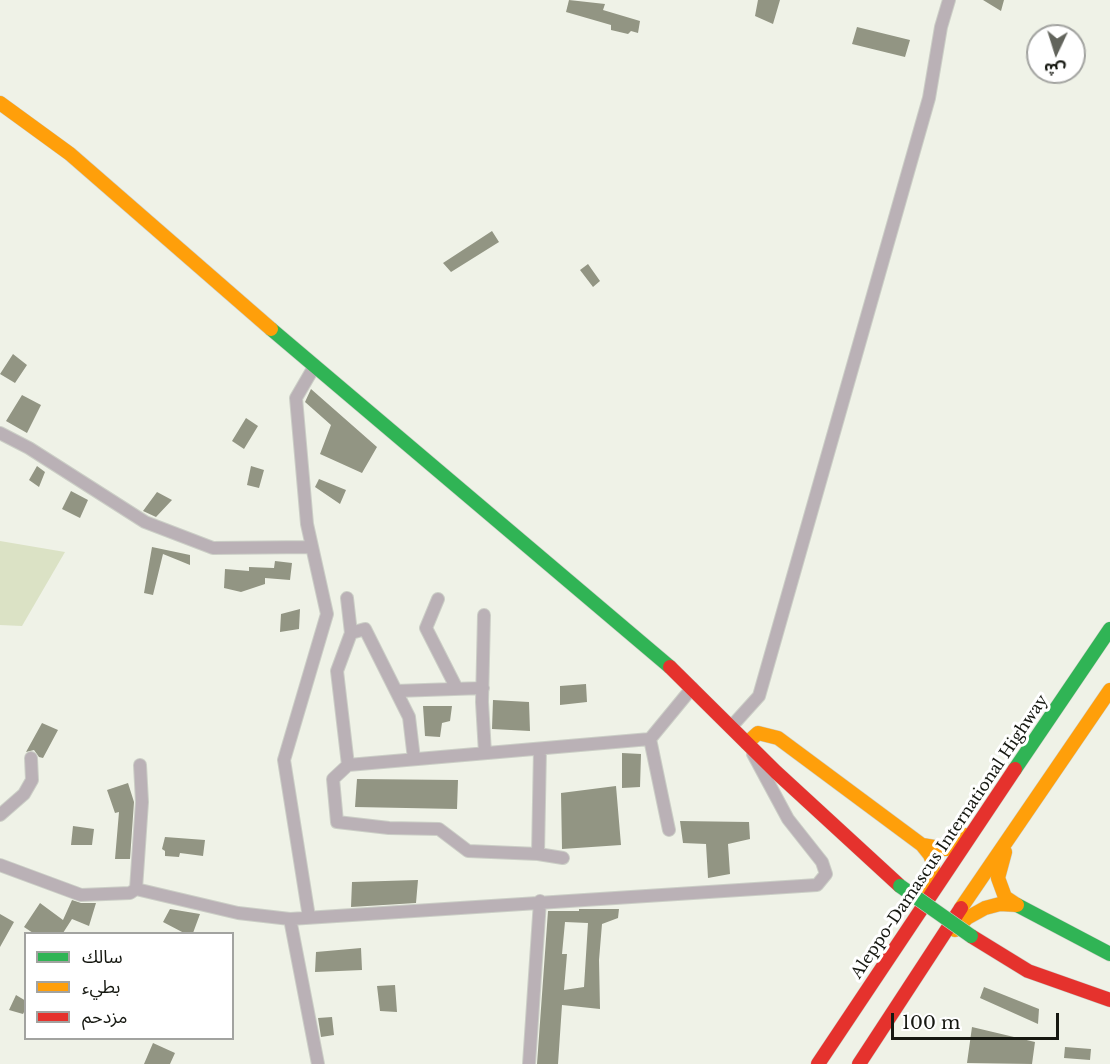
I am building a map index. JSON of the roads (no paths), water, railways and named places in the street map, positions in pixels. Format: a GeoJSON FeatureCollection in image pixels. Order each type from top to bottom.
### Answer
{"type":"FeatureCollection","features":[{"type":"Feature","properties":{"kind":"main road"},"geometry":{"type":"LineString","coordinates":[[0,103],[70,154],[314,367],[678,674],[747,743],[900,886],[971,936],[1028,971],[1110,1000]]}},
{"type":"Feature","properties":{"kind":"main road","name":"Aleppo-Damascus International Highway"},"geometry":{"type":"LineString","coordinates":[[818,1064],[914,917],[1110,629]]}},
{"type":"Feature","properties":{"kind":"main road"},"geometry":{"type":"LineString","coordinates":[[859,1064],[1110,690]]}},
{"type":"Feature","properties":{"kind":"main road"},"geometry":{"type":"LineString","coordinates":[[747,743],[758,733],[778,738],[922,845],[933,863],[932,877],[914,917]]}},
{"type":"Feature","properties":{"kind":"main road"},"geometry":{"type":"LineString","coordinates":[[922,845],[946,849],[959,842],[984,813]]}},
{"type":"Feature","properties":{"kind":"main road"},"geometry":{"type":"LineString","coordinates":[[1012,833],[998,878],[1005,897],[1110,954]]}},
{"type":"Feature","properties":{"kind":"main road"},"geometry":{"type":"LineString","coordinates":[[929,957],[967,918],[985,908],[1000,904],[1017,905]]}},
{"type":"Feature","properties":{"kind":"street"},"geometry":{"type":"LineString","coordinates":[[731,727],[759,696],[929,98],[941,27],[949,0]]}},
{"type":"Feature","properties":{"kind":"street"},"geometry":{"type":"LineString","coordinates":[[309,917],[284,760],[327,614],[311,547],[296,398],[314,367]]}},
{"type":"Feature","properties":{"kind":"street"},"geometry":{"type":"LineString","coordinates":[[0,433],[29,448],[146,522],[213,548],[311,547]]}},
{"type":"Feature","properties":{"kind":"street"},"geometry":{"type":"LineString","coordinates":[[347,598],[351,633],[337,671],[348,765]]}},
{"type":"Feature","properties":{"kind":"street"},"geometry":{"type":"LineString","coordinates":[[438,599],[426,628],[457,689]]}},
{"type":"Feature","properties":{"kind":"street"},"geometry":{"type":"LineString","coordinates":[[484,615],[485,753]]}},
{"type":"Feature","properties":{"kind":"street"},"geometry":{"type":"LineString","coordinates":[[351,633],[365,629],[410,717],[414,759]]}},
{"type":"Feature","properties":{"kind":"street"},"geometry":{"type":"LineString","coordinates":[[396,691],[483,688]]}},
{"type":"Feature","properties":{"kind":"street"},"geometry":{"type":"LineString","coordinates":[[563,858],[538,854],[468,851],[438,830],[389,828],[337,822],[333,779],[348,765],[650,740],[692,688]]}},
{"type":"Feature","properties":{"kind":"street"},"geometry":{"type":"LineString","coordinates":[[650,740],[669,830]]}},
{"type":"Feature","properties":{"kind":"street"},"geometry":{"type":"LineString","coordinates":[[0,865],[81,895],[130,893],[136,889],[238,913],[290,919],[817,885],[826,874],[822,862],[788,819],[747,743]]}},
{"type":"Feature","properties":{"kind":"street"},"geometry":{"type":"LineString","coordinates":[[538,854],[540,748]]}},
{"type":"Feature","properties":{"kind":"street"},"geometry":{"type":"LineString","coordinates":[[0,815],[24,794],[32,780],[31,758]]}},
{"type":"Feature","properties":{"kind":"street"},"geometry":{"type":"LineString","coordinates":[[136,889],[142,802],[140,765]]}},
{"type":"Feature","properties":{"kind":"street"},"geometry":{"type":"LineString","coordinates":[[529,1064],[540,902]]}},
{"type":"Feature","properties":{"kind":"street"},"geometry":{"type":"LineString","coordinates":[[290,919],[318,1064]]}}]}
